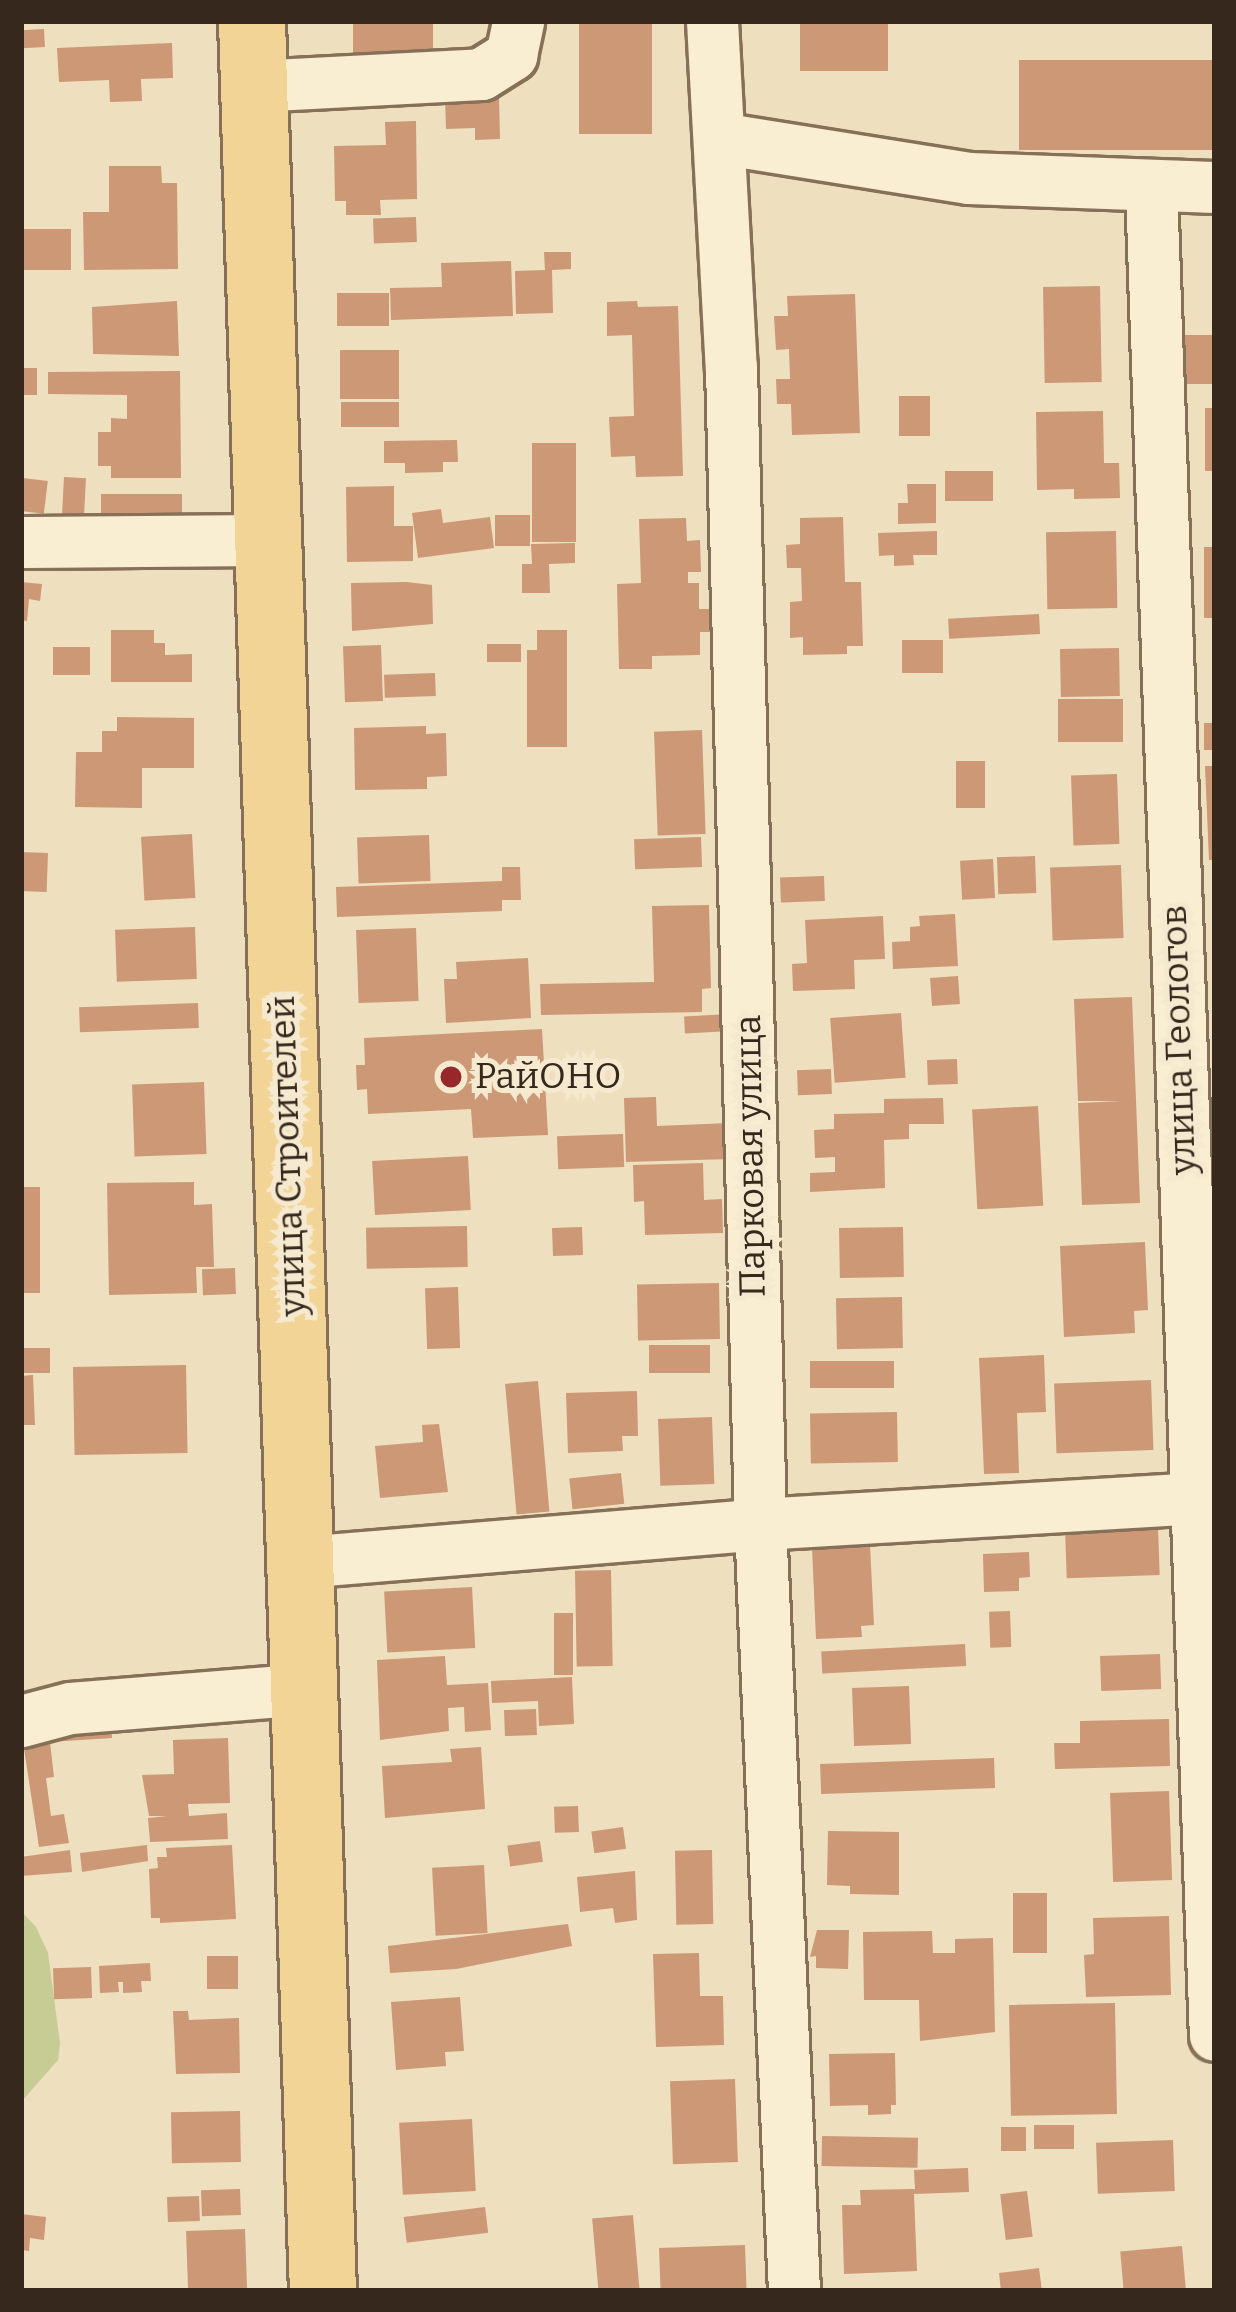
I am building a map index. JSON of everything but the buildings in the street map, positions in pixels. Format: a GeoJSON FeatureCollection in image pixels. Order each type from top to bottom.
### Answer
{"type":"FeatureCollection","features":[{"type":"Feature","properties":{"kind":"main road","name":"улица Строителей"},"geometry":{"type":"LineString","coordinates":[[252,21],[323,2291]]}},
{"type":"Feature","properties":{"kind":"street"},"geometry":{"type":"LineString","coordinates":[[254,86],[481,74],[511,55],[518,21]]}},
{"type":"Feature","properties":{"kind":"street","name":"Парковая улица"},"geometry":{"type":"LineString","coordinates":[[712,21],[731,367],[760,1524],[794,2291]]}},
{"type":"Feature","properties":{"kind":"street"},"geometry":{"type":"LineString","coordinates":[[718,138],[969,178],[1215,188]]}},
{"type":"Feature","properties":{"kind":"street","name":"улица Геологов"},"geometry":{"type":"LineString","coordinates":[[1151,188],[1204,1497],[1215,2035]]}},
{"type":"Feature","properties":{"kind":"street"},"geometry":{"type":"LineString","coordinates":[[21,542],[267,540]]}},
{"type":"Feature","properties":{"kind":"street"},"geometry":{"type":"LineString","coordinates":[[301,1562],[760,1524],[1204,1497]]}},
{"type":"Feature","properties":{"kind":"street"},"geometry":{"type":"LineString","coordinates":[[21,1721],[70,1708],[304,1690]]}},
{"type":"Feature","properties":{"kind":"green space"},"geometry":{"type":"Polygon","coordinates":[[[21,1911],[36,1927],[48,1953],[60,2043],[58,2060],[21,2102],[21,1911]]]}},
{"type":"Feature","properties":{"kind":"place","name":"РайОНО"},"geometry":{"type":"Point","coordinates":[451,1077]}}]}
